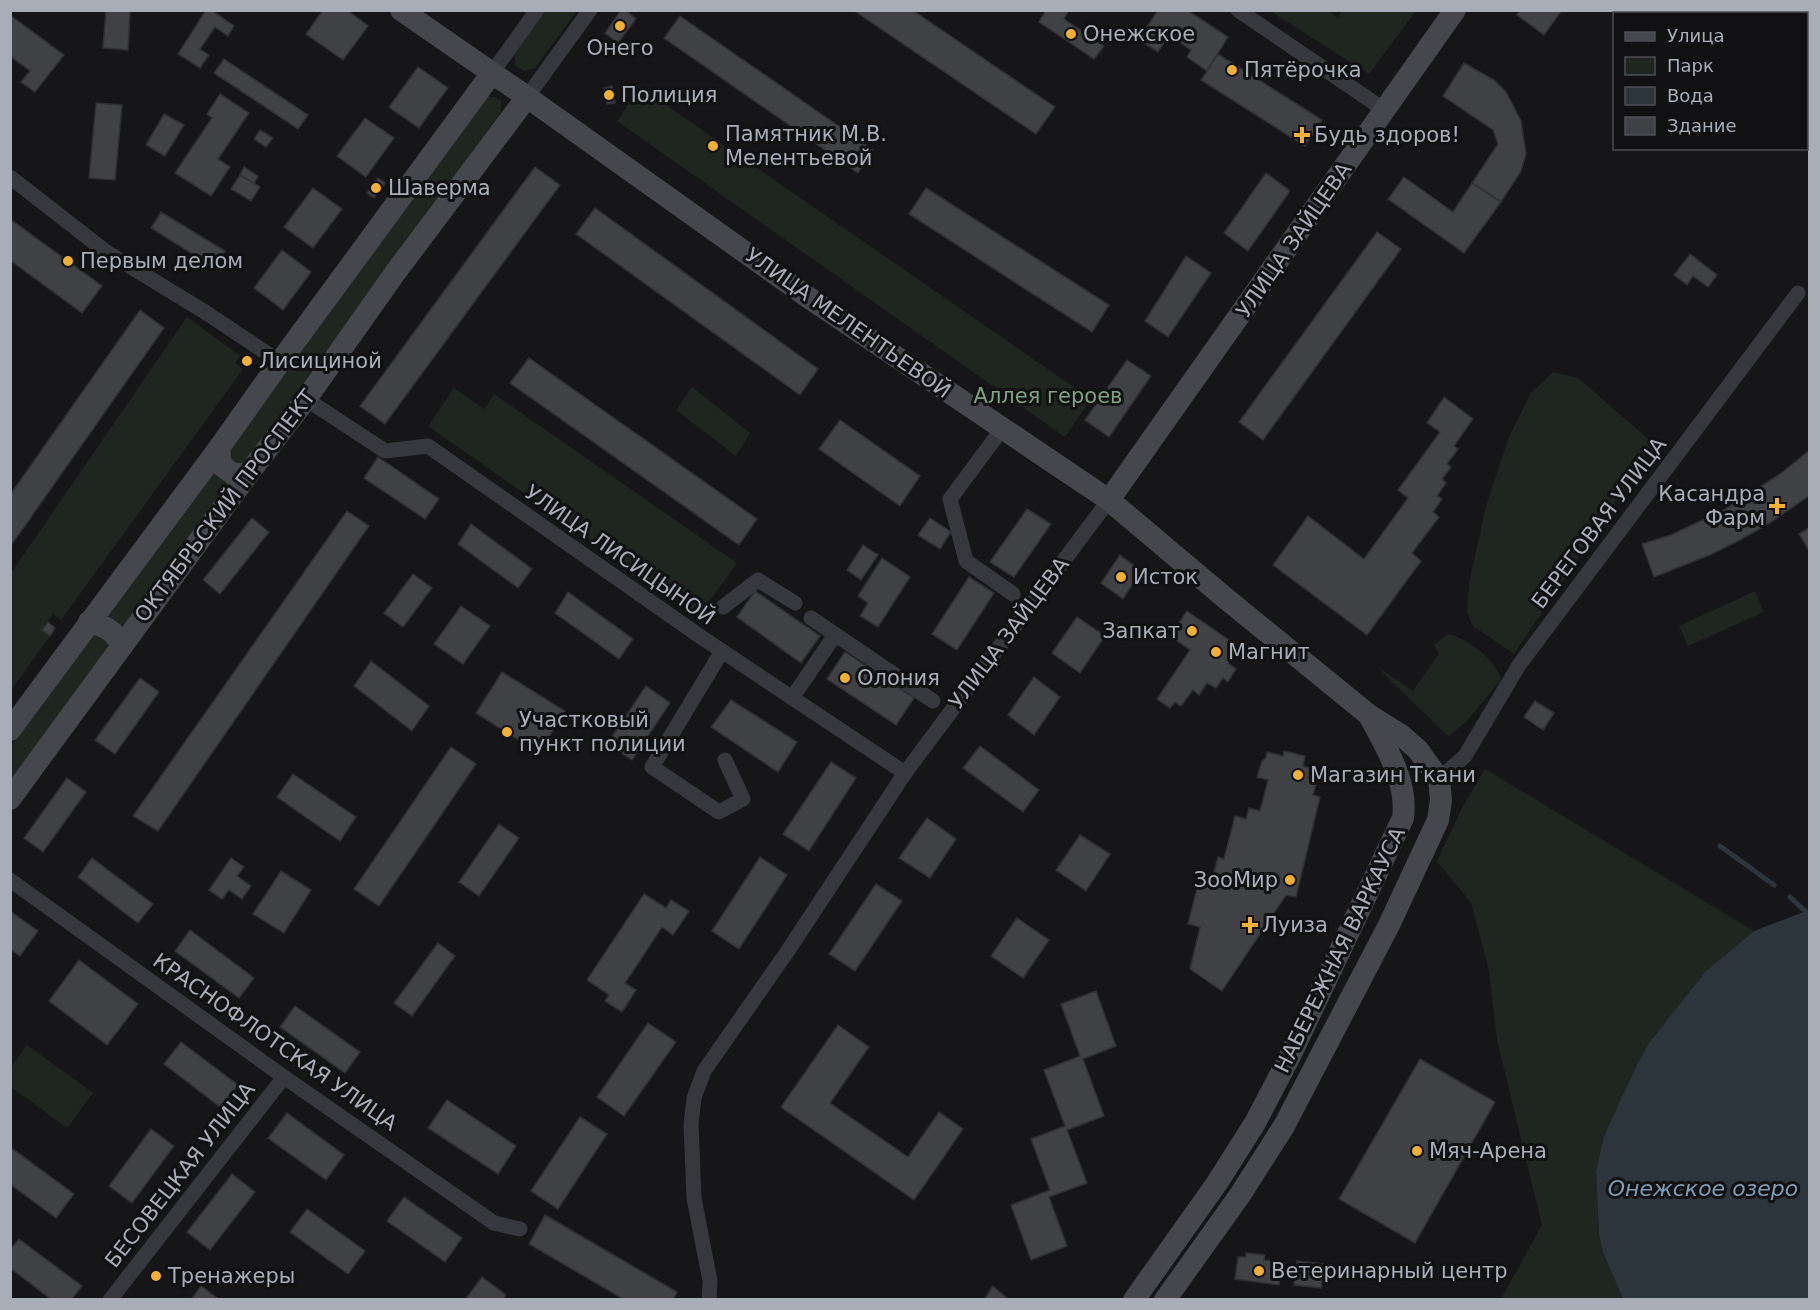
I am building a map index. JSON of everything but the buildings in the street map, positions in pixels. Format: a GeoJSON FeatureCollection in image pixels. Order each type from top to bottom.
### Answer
{"type":"FeatureCollection","features":[{"type":"Feature","properties":{"kind":"main road","name":"УЛИЦА МЕЛЕНТЬЕВОЙ"},"geometry":{"type":"LineString","coordinates":[[401,10],[803,294],[1109,500],[1369,715]]}},
{"type":"Feature","properties":{"kind":"main road","name":"УЛИЦА ЗАЙЦЕВА"},"geometry":{"type":"LineString","coordinates":[[1109,500],[1386,111],[1455,10]]}},
{"type":"Feature","properties":{"kind":"main road","name":"ОКТЯБРЬСКИЙ ПРОСПЕКТ"},"geometry":{"type":"LineString","coordinates":[[10,730],[492,73]]}},
{"type":"Feature","properties":{"kind":"main road","name":"ОКТЯБРЬСКИЙ ПРОСПЕКТ"},"geometry":{"type":"LineString","coordinates":[[10,799],[248,474],[306,399],[395,273],[527,97]]}},
{"type":"Feature","properties":{"kind":"main road"},"geometry":{"type":"LineString","coordinates":[[362,251],[380,251],[390,259],[395,273]]}},
{"type":"Feature","properties":{"kind":"main road"},"geometry":{"type":"LineString","coordinates":[[219,448],[222,465],[233,474],[248,474]]}},
{"type":"Feature","properties":{"kind":"main road"},"geometry":{"type":"LineString","coordinates":[[89,622],[105,626],[116,635],[122,646]]}},
{"type":"Feature","properties":{"kind":"main road"},"geometry":{"type":"LineString","coordinates":[[1369,715],[1401,735],[1418,750],[1440,790]]}},
{"type":"Feature","properties":{"kind":"main road","name":"НАБЕРЕЖНАЯ ВАРКАУСА"},"geometry":{"type":"LineString","coordinates":[[1134,1299],[1217,1183],[1255,1123],[1288,1060],[1403,818],[1405,805],[1396,768],[1369,715]]}},
{"type":"Feature","properties":{"kind":"main road"},"geometry":{"type":"LineString","coordinates":[[1403,794],[1410,781],[1417,777],[1425,778],[1440,790]]}},
{"type":"Feature","properties":{"kind":"main road","name":"НАБЕРЕЖНАЯ ВАРКАУСА"},"geometry":{"type":"LineString","coordinates":[[1165,1299],[1240,1195],[1284,1126],[1389,925],[1438,820],[1440,790]]}},
{"type":"Feature","properties":{"kind":"street","name":"ОКТЯБРЬСКИЙ ПРОСПЕКТ"},"geometry":{"type":"LineString","coordinates":[[492,73],[537,10]]}},
{"type":"Feature","properties":{"kind":"street","name":"ОКТЯБРЬСКИЙ ПРОСПЕКТ"},"geometry":{"type":"LineString","coordinates":[[527,97],[590,10]]}},
{"type":"Feature","properties":{"kind":"street"},"geometry":{"type":"LineString","coordinates":[[1238,10],[1386,111]]}},
{"type":"Feature","properties":{"kind":"street"},"geometry":{"type":"LineString","coordinates":[[10,177],[105,250],[280,362]]}},
{"type":"Feature","properties":{"kind":"street","name":"БЕРЕГОВАЯ УЛИЦА"},"geometry":{"type":"LineString","coordinates":[[1440,790],[1465,756],[1518,665],[1798,293]]}},
{"type":"Feature","properties":{"kind":"street","name":"УЛИЦА ЛИСИЦЫНОЙ"},"geometry":{"type":"LineString","coordinates":[[306,399],[385,451],[428,446],[722,651],[905,773]]}},
{"type":"Feature","properties":{"kind":"street"},"geometry":{"type":"LineString","coordinates":[[1002,429],[950,499],[966,561],[1013,594]]}},
{"type":"Feature","properties":{"kind":"street","name":"УЛИЦА ЗАЙЦЕВА"},"geometry":{"type":"LineString","coordinates":[[710,1299],[710,1281],[694,1198],[691,1124],[694,1098],[704,1071],[787,952],[905,773],[1109,500]]}},
{"type":"Feature","properties":{"kind":"street"},"geometry":{"type":"LineString","coordinates":[[723,607],[758,580],[795,603]]}},
{"type":"Feature","properties":{"kind":"street"},"geometry":{"type":"LineString","coordinates":[[811,618],[933,702]]}},
{"type":"Feature","properties":{"kind":"street"},"geometry":{"type":"LineString","coordinates":[[792,698],[835,635]]}},
{"type":"Feature","properties":{"kind":"street"},"geometry":{"type":"LineString","coordinates":[[722,651],[652,767],[719,812],[743,799],[725,760]]}},
{"type":"Feature","properties":{"kind":"street","name":"КРАСНОФЛОТСКАЯ УЛИЦА"},"geometry":{"type":"LineString","coordinates":[[10,880],[284,1077],[494,1223],[520,1229]]}},
{"type":"Feature","properties":{"kind":"street","name":"БЕСОВЕЦКАЯ УЛИЦА"},"geometry":{"type":"LineString","coordinates":[[110,1299],[284,1077]]}},
{"type":"Feature","properties":{"kind":"green space"},"geometry":{"type":"Polygon","coordinates":[[[1414,10],[1415,12],[1369,74],[1270,11],[1328,11],[1338,17],[1342,11],[1414,10]]]}},
{"type":"Feature","properties":{"kind":"green space"},"geometry":{"type":"Polygon","coordinates":[[[545,11],[577,11],[535,68],[524,71],[516,66],[514,53],[545,11]]]}},
{"type":"Feature","properties":{"kind":"green space","name":"Аллея героев"},"geometry":{"type":"Polygon","coordinates":[[[640,87],[1091,399],[1065,437],[617,121],[640,87]]]}},
{"type":"Feature","properties":{"kind":"green space"},"geometry":{"type":"Polygon","coordinates":[[[485,97],[495,97],[501,101],[501,112],[11,783],[11,746],[485,97]]]}},
{"type":"Feature","properties":{"kind":"green space"},"geometry":{"type":"Polygon","coordinates":[[[187,317],[240,356],[235,363],[243,369],[61,620],[53,614],[42,629],[50,636],[11,690],[11,573],[187,317]]]}},
{"type":"Feature","properties":{"kind":"green space"},"geometry":{"type":"Polygon","coordinates":[[[1553,372],[1578,378],[1654,444],[1514,654],[1473,626],[1467,613],[1469,583],[1486,506],[1509,437],[1531,393],[1553,372]]]}},
{"type":"Feature","properties":{"kind":"green space"},"geometry":{"type":"Polygon","coordinates":[[[692,387],[750,433],[736,456],[676,410],[692,387]]]}},
{"type":"Feature","properties":{"kind":"green space"},"geometry":{"type":"Polygon","coordinates":[[[454,388],[484,409],[494,394],[737,563],[699,616],[428,426],[454,388]]]}},
{"type":"Feature","properties":{"kind":"green space"},"geometry":{"type":"Polygon","coordinates":[[[1755,591],[1764,612],[1688,646],[1679,626],[1755,591]]]}},
{"type":"Feature","properties":{"kind":"green space"},"geometry":{"type":"Polygon","coordinates":[[[1448,634],[1464,640],[1480,651],[1494,665],[1501,680],[1467,721],[1448,736],[1376,666],[1413,691],[1439,654],[1434,645],[1448,634]]]}},
{"type":"Feature","properties":{"kind":"green space"},"geometry":{"type":"Polygon","coordinates":[[[1485,769],[1754,931],[1705,972],[1649,1043],[1604,1136],[1596,1171],[1599,1234],[1603,1252],[1623,1299],[1501,1299],[1542,1225],[1497,1040],[1489,970],[1471,903],[1437,861],[1463,806],[1485,769]]]}},
{"type":"Feature","properties":{"kind":"green space"},"geometry":{"type":"Polygon","coordinates":[[[27,1045],[93,1093],[67,1128],[11,1087],[11,1067],[27,1045]]]}},
{"type":"Feature","properties":{"kind":"water","name":"Онежское озеро"},"geometry":{"type":"Polygon","coordinates":[[[1809,910],[1809,1299],[1623,1299],[1603,1252],[1599,1234],[1596,1171],[1604,1136],[1636,1067],[1649,1043],[1705,972],[1754,931],[1809,910]]]}},
{"type":"Feature","properties":{"kind":"waterway"},"geometry":{"type":"LineString","coordinates":[[1720,846],[1774,885]]}},
{"type":"Feature","properties":{"kind":"waterway"},"geometry":{"type":"LineString","coordinates":[[1790,897],[1806,912]]}},
{"type":"Feature","properties":{"kind":"place","name":"Онего"},"geometry":{"type":"Point","coordinates":[620,26]}},
{"type":"Feature","properties":{"kind":"place","name":"Онежское"},"geometry":{"type":"Point","coordinates":[1071,34]}},
{"type":"Feature","properties":{"kind":"place","name":"Пятёрочка"},"geometry":{"type":"Point","coordinates":[1232,70]}},
{"type":"Feature","properties":{"kind":"place","name":"Полиция"},"geometry":{"type":"Point","coordinates":[609,95]}},
{"type":"Feature","properties":{"kind":"place","name":"Будь здоров!"},"geometry":{"type":"Point","coordinates":[1302,135]}},
{"type":"Feature","properties":{"kind":"place","name":"Памятник М.В. Мелентьевой"},"geometry":{"type":"Point","coordinates":[713,146]}},
{"type":"Feature","properties":{"kind":"place","name":"Шаверма"},"geometry":{"type":"Point","coordinates":[376,188]}},
{"type":"Feature","properties":{"kind":"place","name":"Первым делом"},"geometry":{"type":"Point","coordinates":[68,261]}},
{"type":"Feature","properties":{"kind":"place","name":"Лисициной"},"geometry":{"type":"Point","coordinates":[247,361]}},
{"type":"Feature","properties":{"kind":"place","name":"Касандра Фарм"},"geometry":{"type":"Point","coordinates":[1777,506]}},
{"type":"Feature","properties":{"kind":"place","name":"Исток"},"geometry":{"type":"Point","coordinates":[1121,577]}},
{"type":"Feature","properties":{"kind":"place","name":"Запкат"},"geometry":{"type":"Point","coordinates":[1192,631]}},
{"type":"Feature","properties":{"kind":"place","name":"Магнит"},"geometry":{"type":"Point","coordinates":[1216,652]}},
{"type":"Feature","properties":{"kind":"place","name":"Олония"},"geometry":{"type":"Point","coordinates":[845,678]}},
{"type":"Feature","properties":{"kind":"place","name":"Участковый пункт полиции"},"geometry":{"type":"Point","coordinates":[507,732]}},
{"type":"Feature","properties":{"kind":"place","name":"Магазин Ткани"},"geometry":{"type":"Point","coordinates":[1298,775]}},
{"type":"Feature","properties":{"kind":"place","name":"ЗооМир"},"geometry":{"type":"Point","coordinates":[1290,880]}},
{"type":"Feature","properties":{"kind":"place","name":"Луиза"},"geometry":{"type":"Point","coordinates":[1250,925]}},
{"type":"Feature","properties":{"kind":"place","name":"Мяч-Арена"},"geometry":{"type":"Point","coordinates":[1417,1151]}},
{"type":"Feature","properties":{"kind":"place","name":"Ветеринарный центр"},"geometry":{"type":"Point","coordinates":[1259,1271]}},
{"type":"Feature","properties":{"kind":"place","name":"Тренажеры"},"geometry":{"type":"Point","coordinates":[156,1276]}}]}
